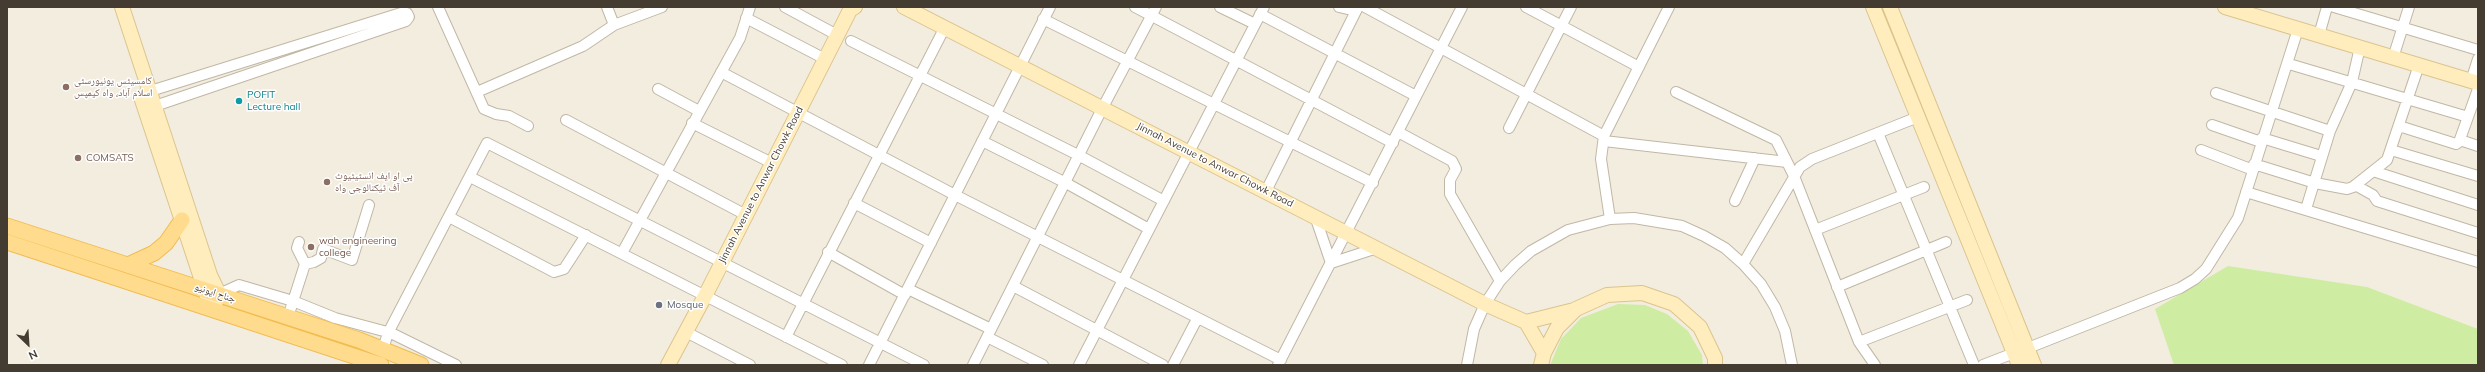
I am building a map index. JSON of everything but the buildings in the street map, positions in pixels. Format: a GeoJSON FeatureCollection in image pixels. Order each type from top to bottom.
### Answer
{"type":"FeatureCollection","features":[{"type":"Feature","properties":{"kind":"main road"},"geometry":{"type":"LineString","coordinates":[[128,265],[154,253],[166,243],[186,219]]}},
{"type":"Feature","properties":{"kind":"main road","name":"جناح ایونیو"},"geometry":{"type":"LineString","coordinates":[[7,226],[383,348],[421,365]]}},
{"type":"Feature","properties":{"kind":"main road","name":"جناح ایونیو"},"geometry":{"type":"LineString","coordinates":[[7,242],[381,365]]}},
{"type":"Feature","properties":{"kind":"street"},"geometry":{"type":"LineString","coordinates":[[112,7],[145,92]]}},
{"type":"Feature","properties":{"kind":"street"},"geometry":{"type":"LineString","coordinates":[[122,7],[145,92],[186,219],[204,289],[213,309]]}},
{"type":"Feature","properties":{"kind":"street"},"geometry":{"type":"LineString","coordinates":[[438,7],[484,109],[496,114],[510,116],[528,126]]}},
{"type":"Feature","properties":{"kind":"street"},"geometry":{"type":"LineString","coordinates":[[608,7],[614,25]]}},
{"type":"Feature","properties":{"kind":"street"},"geometry":{"type":"LineString","coordinates":[[476,92],[583,46],[614,25],[662,7]]}},
{"type":"Feature","properties":{"kind":"street"},"geometry":{"type":"LineString","coordinates":[[622,253],[740,38],[750,7]]}},
{"type":"Feature","properties":{"kind":"street"},"geometry":{"type":"LineString","coordinates":[[785,7],[837,35]]}},
{"type":"Feature","properties":{"kind":"street","name":"Jinnah Avenue to Anwar Chowk Road"},"geometry":{"type":"LineString","coordinates":[[668,365],[705,296],[850,10],[855,7]]}},
{"type":"Feature","properties":{"kind":"street","name":"Jinnah Avenue to Anwar Chowk Road"},"geometry":{"type":"LineString","coordinates":[[904,7],[1266,190],[1485,304],[1526,322]]}},
{"type":"Feature","properties":{"kind":"street"},"geometry":{"type":"LineString","coordinates":[[869,365],[907,292],[1019,65],[1050,7]]}},
{"type":"Feature","properties":{"kind":"street"},"geometry":{"type":"LineString","coordinates":[[1135,7],[1154,11],[1236,60],[1393,142]]}},
{"type":"Feature","properties":{"kind":"street"},"geometry":{"type":"LineString","coordinates":[[1220,7],[1255,24]]}},
{"type":"Feature","properties":{"kind":"street"},"geometry":{"type":"LineString","coordinates":[[1339,7],[1359,8],[1527,93],[1604,138],[1787,162]]}},
{"type":"Feature","properties":{"kind":"street"},"geometry":{"type":"LineString","coordinates":[[721,72],[880,154],[955,195],[1280,362],[1462,7]]}},
{"type":"Feature","properties":{"kind":"street"},"geometry":{"type":"LineString","coordinates":[[1526,7],[1639,67]]}},
{"type":"Feature","properties":{"kind":"street"},"geometry":{"type":"LineString","coordinates":[[1509,128],[1571,7]]}},
{"type":"Feature","properties":{"kind":"street"},"geometry":{"type":"LineString","coordinates":[[1610,219],[1601,159],[1604,138],[1669,7]]}},
{"type":"Feature","properties":{"kind":"street"},"geometry":{"type":"LineString","coordinates":[[1873,7],[2016,359],[1983,365]]}},
{"type":"Feature","properties":{"kind":"street"},"geometry":{"type":"LineString","coordinates":[[1890,7],[2034,365]]}},
{"type":"Feature","properties":{"kind":"street"},"geometry":{"type":"LineString","coordinates":[[2319,35],[2327,7]]}},
{"type":"Feature","properties":{"kind":"street"},"geometry":{"type":"LineString","coordinates":[[2334,7],[2478,50]]}},
{"type":"Feature","properties":{"kind":"street"},"geometry":{"type":"LineString","coordinates":[[2394,58],[2409,7]]}},
{"type":"Feature","properties":{"kind":"street"},"geometry":{"type":"LineString","coordinates":[[1266,190],[1334,54],[1359,8]]}},
{"type":"Feature","properties":{"kind":"street"},"geometry":{"type":"LineString","coordinates":[[2232,8],[2476,84]]}},
{"type":"Feature","properties":{"kind":"street"},"geometry":{"type":"LineString","coordinates":[[1079,365],[1262,10],[1334,54],[1416,96]]}},
{"type":"Feature","properties":{"kind":"street"},"geometry":{"type":"LineString","coordinates":[[973,365],[1066,183],[1078,155],[1154,11]]}},
{"type":"Feature","properties":{"kind":"street"},"geometry":{"type":"LineString","coordinates":[[145,92],[401,13],[407,13],[409,17],[406,21],[150,108]]}},
{"type":"Feature","properties":{"kind":"street"},"geometry":{"type":"LineString","coordinates":[[746,18],[825,59]]}},
{"type":"Feature","properties":{"kind":"street"},"geometry":{"type":"LineString","coordinates":[[1043,19],[1372,182]]}},
{"type":"Feature","properties":{"kind":"street"},"geometry":{"type":"LineString","coordinates":[[786,337],[828,252],[945,27]]}},
{"type":"Feature","properties":{"kind":"street"},"geometry":{"type":"LineString","coordinates":[[2028,348],[2180,288],[2195,279],[2206,269],[2238,218],[2298,29]]}},
{"type":"Feature","properties":{"kind":"street"},"geometry":{"type":"LineString","coordinates":[[851,41],[1078,155],[1164,201]]}},
{"type":"Feature","properties":{"kind":"street"},"geometry":{"type":"LineString","coordinates":[[2306,209],[2315,183],[2321,156],[2330,131],[2352,82],[2360,48]]}},
{"type":"Feature","properties":{"kind":"street"},"geometry":{"type":"LineString","coordinates":[[2399,126],[2456,144],[2460,140],[2468,117],[2476,84],[2478,59]]}},
{"type":"Feature","properties":{"kind":"street"},"geometry":{"type":"LineString","coordinates":[[2288,64],[2468,117]]}},
{"type":"Feature","properties":{"kind":"street"},"geometry":{"type":"LineString","coordinates":[[2201,150],[2253,167],[2315,183],[2347,189],[2355,185],[2387,160],[2409,99],[2419,65]]}},
{"type":"Feature","properties":{"kind":"street"},"geometry":{"type":"LineString","coordinates":[[658,89],[699,111]]}},
{"type":"Feature","properties":{"kind":"street"},"geometry":{"type":"LineString","coordinates":[[1676,92],[1776,140],[1794,176],[1859,342],[1875,365]]}},
{"type":"Feature","properties":{"kind":"street"},"geometry":{"type":"LineString","coordinates":[[2216,93],[2330,131]]}},
{"type":"Feature","properties":{"kind":"street"},"geometry":{"type":"LineString","coordinates":[[1743,264],[1800,167],[1812,159],[1918,117]]}},
{"type":"Feature","properties":{"kind":"street"},"geometry":{"type":"LineString","coordinates":[[566,120],[746,215]]}},
{"type":"Feature","properties":{"kind":"street"},"geometry":{"type":"LineString","coordinates":[[692,123],[772,163]]}},
{"type":"Feature","properties":{"kind":"street"},"geometry":{"type":"LineString","coordinates":[[2212,125],[2321,156]]}},
{"type":"Feature","properties":{"kind":"street"},"geometry":{"type":"LineString","coordinates":[[1398,132],[1452,161],[1456,169],[1450,180],[1450,194],[1500,281]]}},
{"type":"Feature","properties":{"kind":"street"},"geometry":{"type":"LineString","coordinates":[[1878,133],[1974,365]]}},
{"type":"Feature","properties":{"kind":"street"},"geometry":{"type":"LineString","coordinates":[[2460,140],[2478,146]]}},
{"type":"Feature","properties":{"kind":"street"},"geometry":{"type":"LineString","coordinates":[[982,141],[1066,183],[1149,230]]}},
{"type":"Feature","properties":{"kind":"street"},"geometry":{"type":"LineString","coordinates":[[383,348],[388,333],[487,143],[639,222],[882,342],[924,365]]}},
{"type":"Feature","properties":{"kind":"street"},"geometry":{"type":"LineString","coordinates":[[2390,150],[2478,176]]}},
{"type":"Feature","properties":{"kind":"street"},"geometry":{"type":"LineString","coordinates":[[1735,201],[1755,158]]}},
{"type":"Feature","properties":{"kind":"street"},"geometry":{"type":"LineString","coordinates":[[2373,171],[2478,205]]}},
{"type":"Feature","properties":{"kind":"street"},"geometry":{"type":"LineString","coordinates":[[470,177],[842,365]]}},
{"type":"Feature","properties":{"kind":"street"},"geometry":{"type":"LineString","coordinates":[[2355,185],[2373,195],[2377,201],[2478,233]]}},
{"type":"Feature","properties":{"kind":"street"},"geometry":{"type":"LineString","coordinates":[[1815,230],[1924,187]]}},
{"type":"Feature","properties":{"kind":"street"},"geometry":{"type":"LineString","coordinates":[[2246,192],[2478,262]]}},
{"type":"Feature","properties":{"kind":"street"},"geometry":{"type":"LineString","coordinates":[[854,203],[931,243]]}},
{"type":"Feature","properties":{"kind":"street"},"geometry":{"type":"LineString","coordinates":[[305,264],[321,258],[323,249],[352,260],[370,205]]}},
{"type":"Feature","properties":{"kind":"street"},"geometry":{"type":"LineString","coordinates":[[449,216],[554,272],[564,269],[586,235]]}},
{"type":"Feature","properties":{"kind":"street"},"geometry":{"type":"LineString","coordinates":[[1315,216],[1331,263]]}},
{"type":"Feature","properties":{"kind":"street"},"geometry":{"type":"LineString","coordinates":[[186,219],[210,275],[220,294]]}},
{"type":"Feature","properties":{"kind":"street"},"geometry":{"type":"LineString","coordinates":[[1466,365],[1474,329],[1485,304],[1500,281],[1525,255],[1549,239],[1568,230],[1610,219],[1646,219],[1682,226],[1714,242],[1743,264],[1761,284],[1775,307],[1785,331],[1792,365]]}},
{"type":"Feature","properties":{"kind":"street"},"geometry":{"type":"LineString","coordinates":[[288,317],[305,264],[297,248],[299,242]]}},
{"type":"Feature","properties":{"kind":"street"},"geometry":{"type":"LineString","coordinates":[[1837,287],[1946,242]]}},
{"type":"Feature","properties":{"kind":"street"},"geometry":{"type":"LineString","coordinates":[[1331,263],[1377,248]]}},
{"type":"Feature","properties":{"kind":"street"},"geometry":{"type":"LineString","coordinates":[[828,252],[989,333],[1043,365]]}},
{"type":"Feature","properties":{"kind":"street"},"geometry":{"type":"LineString","coordinates":[[1979,269],[1992,263]]}},
{"type":"Feature","properties":{"kind":"street"},"geometry":{"type":"LineString","coordinates":[[213,309],[220,294],[239,284],[293,301],[335,318],[388,333],[456,365]]}},
{"type":"Feature","properties":{"kind":"street"},"geometry":{"type":"LineString","coordinates":[[1013,286],[1163,365]]}},
{"type":"Feature","properties":{"kind":"street"},"geometry":{"type":"LineString","coordinates":[[1543,359],[1526,322],[1576,309],[1608,294],[1642,293],[1674,304],[1700,327],[1715,358],[1715,365]]}},
{"type":"Feature","properties":{"kind":"street"},"geometry":{"type":"LineString","coordinates":[[1859,342],[1967,300]]}},
{"type":"Feature","properties":{"kind":"street"},"geometry":{"type":"LineString","coordinates":[[1543,359],[1556,328],[1576,309]]}},
{"type":"Feature","properties":{"kind":"street"},"geometry":{"type":"LineString","coordinates":[[1173,365],[1198,319]]}},
{"type":"Feature","properties":{"kind":"street"},"geometry":{"type":"LineString","coordinates":[[686,332],[750,365]]}},
{"type":"Feature","properties":{"kind":"green space"},"geometry":{"type":"Polygon","coordinates":[[[2228,266],[2367,287],[2478,329],[2478,365],[2174,365],[2155,309],[2228,266]]]}},
{"type":"Feature","properties":{"kind":"green space"},"geometry":{"type":"Polygon","coordinates":[[[1618,304],[1645,305],[1667,314],[1688,331],[1702,355],[1703,365],[1550,365],[1561,339],[1581,318],[1618,304]]]}},
{"type":"Feature","properties":{"kind":"place","name":"کامسیٹس یونیورسٹی اسلام آباد، واہ کیمپس"},"geometry":{"type":"Point","coordinates":[66,87]}},
{"type":"Feature","properties":{"kind":"place","name":"POFIT Lecture hall"},"geometry":{"type":"Point","coordinates":[239,101]}},
{"type":"Feature","properties":{"kind":"place","name":"COMSATS"},"geometry":{"type":"Point","coordinates":[78,158]}},
{"type":"Feature","properties":{"kind":"place","name":"پی او ایف انسٹیٹیوٹ آف ٹیکنالوجی واہ"},"geometry":{"type":"Point","coordinates":[327,182]}},
{"type":"Feature","properties":{"kind":"place","name":"wah engineering college"},"geometry":{"type":"Point","coordinates":[311,247]}},
{"type":"Feature","properties":{"kind":"place","name":"Mosque"},"geometry":{"type":"Point","coordinates":[659,305]}}]}
